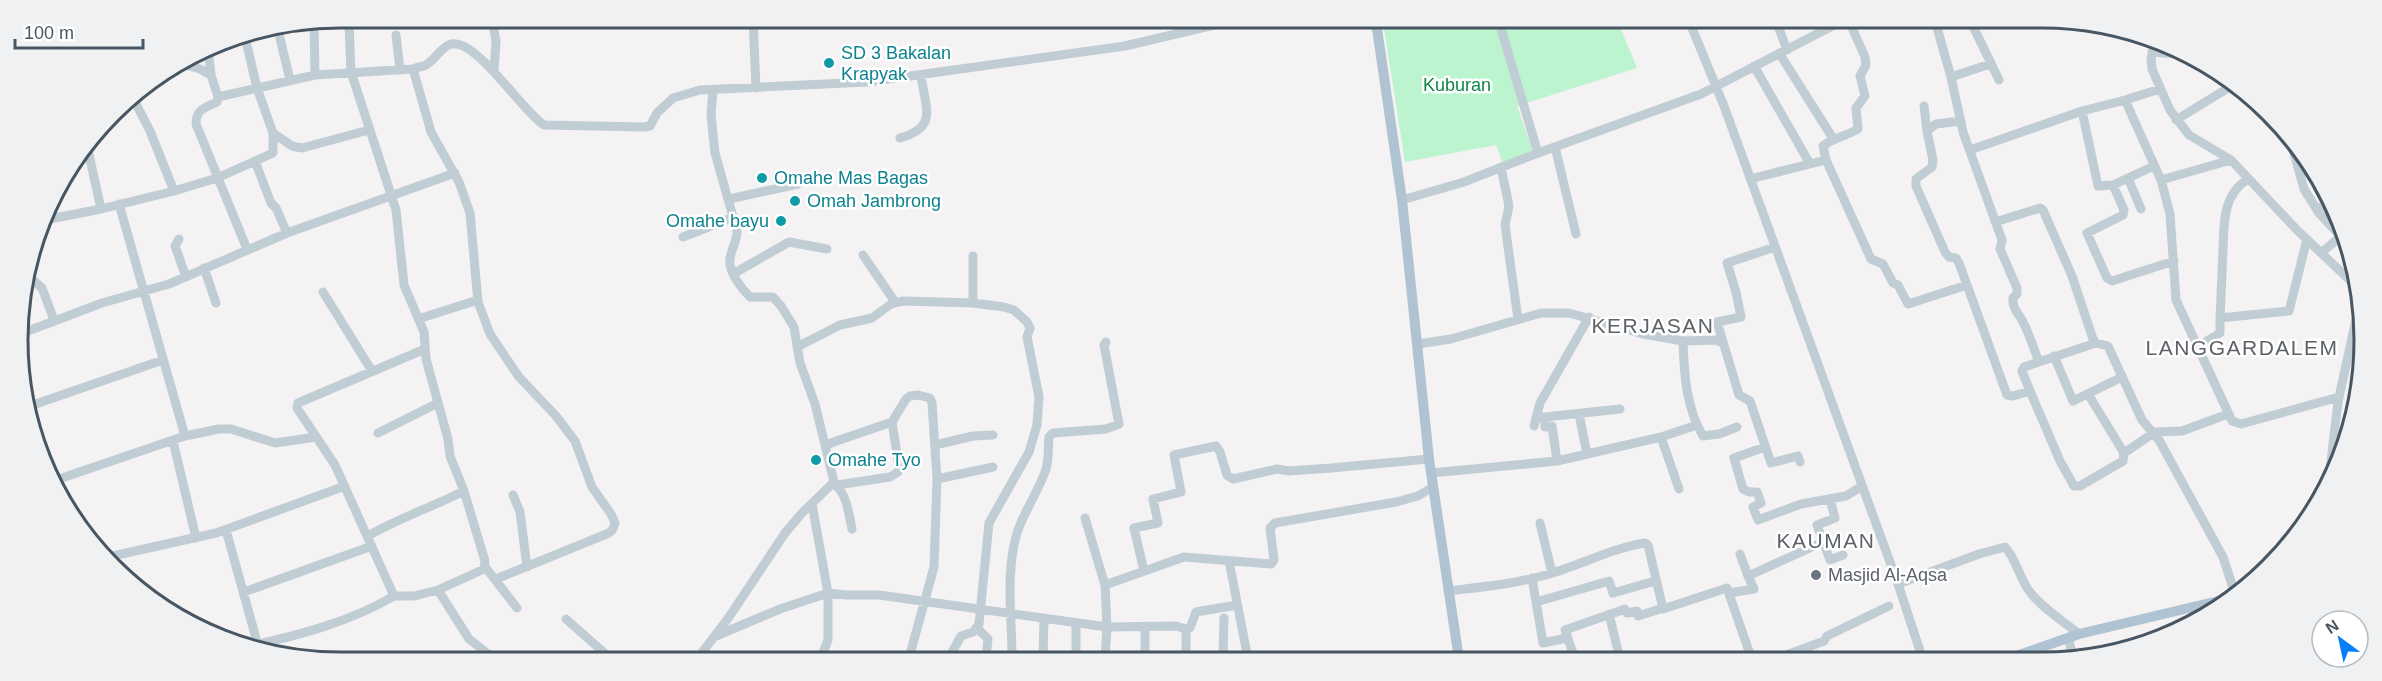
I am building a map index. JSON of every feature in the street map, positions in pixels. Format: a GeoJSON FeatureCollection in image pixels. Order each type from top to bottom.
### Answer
{"type":"FeatureCollection","features":[{"type":"Feature","properties":{"kind":"main road"},"geometry":{"type":"LineString","coordinates":[[1377,28],[1402,200],[1429,459],[1458,652]]}},
{"type":"Feature","properties":{"kind":"main road"},"geometry":{"type":"LineString","coordinates":[[2028,652],[2079,634],[2198,611]]}},
{"type":"Feature","properties":{"kind":"street"},"geometry":{"type":"LineString","coordinates":[[349,28],[351,72],[392,194],[396,210],[404,285],[424,332],[425,349],[450,456],[464,491],[486,568],[517,608]]}},
{"type":"Feature","properties":{"kind":"street"},"geometry":{"type":"LineString","coordinates":[[494,28],[496,40],[494,70]]}},
{"type":"Feature","properties":{"kind":"street"},"geometry":{"type":"LineString","coordinates":[[753,28],[756,88]]}},
{"type":"Feature","properties":{"kind":"street"},"geometry":{"type":"LineString","coordinates":[[218,97],[315,75],[413,69],[427,64],[446,47],[453,44],[462,45],[494,70],[521,103],[544,125],[644,127],[650,126],[663,106],[673,98],[700,90],[828,85],[921,75],[1125,46],[1201,28]]}},
{"type":"Feature","properties":{"kind":"street"},"geometry":{"type":"LineString","coordinates":[[1501,28],[1538,153]]}},
{"type":"Feature","properties":{"kind":"street"},"geometry":{"type":"LineString","coordinates":[[1692,28],[1750,178],[1898,584],[1920,652]]}},
{"type":"Feature","properties":{"kind":"street"},"geometry":{"type":"LineString","coordinates":[[1778,28],[1783,51],[1834,140]]}},
{"type":"Feature","properties":{"kind":"street"},"geometry":{"type":"LineString","coordinates":[[1402,200],[1464,182],[1660,110],[1715,87],[1828,28]]}},
{"type":"Feature","properties":{"kind":"street"},"geometry":{"type":"LineString","coordinates":[[1852,28],[1865,57],[1866,65],[1860,76],[1865,96],[1856,108],[1858,129],[1823,146],[1826,160],[1871,259],[1883,264],[1908,304],[1967,285]]}},
{"type":"Feature","properties":{"kind":"street"},"geometry":{"type":"LineString","coordinates":[[1937,28],[1961,121],[2002,240],[2000,249],[2017,288],[2017,294],[2013,298],[2015,312],[2024,322],[2039,362]]}},
{"type":"Feature","properties":{"kind":"street"},"geometry":{"type":"LineString","coordinates":[[1973,28],[1999,80]]}},
{"type":"Feature","properties":{"kind":"street"},"geometry":{"type":"LineString","coordinates":[[314,30],[315,75]]}},
{"type":"Feature","properties":{"kind":"street"},"geometry":{"type":"LineString","coordinates":[[279,34],[290,81]]}},
{"type":"Feature","properties":{"kind":"street"},"geometry":{"type":"LineString","coordinates":[[396,34],[400,70]]}},
{"type":"Feature","properties":{"kind":"street"},"geometry":{"type":"LineString","coordinates":[[53,218],[101,209],[217,178],[273,153],[273,134],[257,88],[246,43]]}},
{"type":"Feature","properties":{"kind":"street"},"geometry":{"type":"LineString","coordinates":[[2153,49],[2152,69],[2176,120],[2194,139],[2231,160],[2347,277]]}},
{"type":"Feature","properties":{"kind":"street"},"geometry":{"type":"LineString","coordinates":[[209,58],[211,75],[218,97],[217,102],[200,110],[196,116],[196,124],[247,249]]}},
{"type":"Feature","properties":{"kind":"street"},"geometry":{"type":"LineString","coordinates":[[1951,76],[1990,64]]}},
{"type":"Feature","properties":{"kind":"street"},"geometry":{"type":"LineString","coordinates":[[1754,66],[1810,164]]}},
{"type":"Feature","properties":{"kind":"street"},"geometry":{"type":"LineString","coordinates":[[191,67],[211,75]]}},
{"type":"Feature","properties":{"kind":"street"},"geometry":{"type":"LineString","coordinates":[[413,69],[431,132],[455,173],[470,213],[477,300],[490,334],[519,377],[556,416],[574,441],[592,487],[615,523],[614,529],[609,533],[496,579]]}},
{"type":"Feature","properties":{"kind":"street"},"geometry":{"type":"LineString","coordinates":[[900,138],[922,130],[927,121],[921,75]]}},
{"type":"Feature","properties":{"kind":"street"},"geometry":{"type":"LineString","coordinates":[[1970,150],[2082,111],[2160,89]]}},
{"type":"Feature","properties":{"kind":"street"},"geometry":{"type":"LineString","coordinates":[[2176,120],[2226,89]]}},
{"type":"Feature","properties":{"kind":"street"},"geometry":{"type":"LineString","coordinates":[[713,90],[711,115],[715,153],[734,217],[737,237],[730,260],[733,274],[750,297],[773,297],[777,300],[794,327],[800,363],[815,404],[835,485],[846,505],[852,530]]}},
{"type":"Feature","properties":{"kind":"street"},"geometry":{"type":"LineString","coordinates":[[2125,100],[2161,180],[2170,214],[2176,300],[2228,414],[2235,424],[2339,397]]}},
{"type":"Feature","properties":{"kind":"street"},"geometry":{"type":"LineString","coordinates":[[137,105],[150,130],[174,190]]}},
{"type":"Feature","properties":{"kind":"street"},"geometry":{"type":"LineString","coordinates":[[1924,106],[1933,160],[1932,167],[1915,182],[1945,252],[1959,263],[2007,395],[2013,396],[2030,391]]}},
{"type":"Feature","properties":{"kind":"street"},"geometry":{"type":"LineString","coordinates":[[2082,111],[2097,184],[2113,185],[2154,166]]}},
{"type":"Feature","properties":{"kind":"street"},"geometry":{"type":"LineString","coordinates":[[1928,131],[1936,124],[1961,121]]}},
{"type":"Feature","properties":{"kind":"street"},"geometry":{"type":"LineString","coordinates":[[273,134],[292,146],[303,148],[369,130]]}},
{"type":"Feature","properties":{"kind":"street"},"geometry":{"type":"LineString","coordinates":[[1556,147],[1576,234]]}},
{"type":"Feature","properties":{"kind":"street"},"geometry":{"type":"LineString","coordinates":[[89,156],[101,209]]}},
{"type":"Feature","properties":{"kind":"street"},"geometry":{"type":"LineString","coordinates":[[2295,159],[2299,176],[2316,208],[2333,229]]}},
{"type":"Feature","properties":{"kind":"street"},"geometry":{"type":"LineString","coordinates":[[1750,178],[1826,160]]}},
{"type":"Feature","properties":{"kind":"street"},"geometry":{"type":"LineString","coordinates":[[2161,180],[2231,160]]}},
{"type":"Feature","properties":{"kind":"street"},"geometry":{"type":"LineString","coordinates":[[255,161],[271,203],[276,208],[287,233]]}},
{"type":"Feature","properties":{"kind":"street"},"geometry":{"type":"LineString","coordinates":[[1501,167],[1509,206],[1505,225],[1518,319]]}},
{"type":"Feature","properties":{"kind":"street"},"geometry":{"type":"LineString","coordinates":[[28,331],[102,303],[144,292],[186,277],[287,233],[455,173]]}},
{"type":"Feature","properties":{"kind":"street"},"geometry":{"type":"LineString","coordinates":[[2128,178],[2141,209]]}},
{"type":"Feature","properties":{"kind":"street"},"geometry":{"type":"LineString","coordinates":[[2197,347],[2220,333],[2223,223],[2233,194],[2248,178]]}},
{"type":"Feature","properties":{"kind":"street"},"geometry":{"type":"LineString","coordinates":[[729,199],[798,184]]}},
{"type":"Feature","properties":{"kind":"street"},"geometry":{"type":"LineString","coordinates":[[2113,185],[2124,215],[2087,233],[2107,278],[2112,281],[2174,261]]}},
{"type":"Feature","properties":{"kind":"street"},"geometry":{"type":"LineString","coordinates":[[119,204],[185,436]]}},
{"type":"Feature","properties":{"kind":"street"},"geometry":{"type":"LineString","coordinates":[[2316,208],[2323,207]]}},
{"type":"Feature","properties":{"kind":"street"},"geometry":{"type":"LineString","coordinates":[[1995,222],[2029,210],[2040,208],[2043,210],[2072,276],[2096,343]]}},
{"type":"Feature","properties":{"kind":"street"},"geometry":{"type":"LineString","coordinates":[[683,237],[734,217]]}},
{"type":"Feature","properties":{"kind":"street"},"geometry":{"type":"LineString","coordinates":[[179,238],[175,246],[186,277]]}},
{"type":"Feature","properties":{"kind":"street"},"geometry":{"type":"LineString","coordinates":[[2220,318],[2289,311],[2307,239]]}},
{"type":"Feature","properties":{"kind":"street"},"geometry":{"type":"LineString","coordinates":[[2322,252],[2337,240]]}},
{"type":"Feature","properties":{"kind":"street"},"geometry":{"type":"LineString","coordinates":[[733,274],[789,242],[827,249]]}},
{"type":"Feature","properties":{"kind":"street"},"geometry":{"type":"LineString","coordinates":[[1775,247],[1727,263],[1741,316],[1717,322],[1739,395],[1750,401],[1771,463],[1798,456],[1800,462]]}},
{"type":"Feature","properties":{"kind":"street"},"geometry":{"type":"LineString","coordinates":[[863,255],[895,302]]}},
{"type":"Feature","properties":{"kind":"street"},"geometry":{"type":"LineString","coordinates":[[973,256],[973,303]]}},
{"type":"Feature","properties":{"kind":"street"},"geometry":{"type":"LineString","coordinates":[[204,268],[216,303]]}},
{"type":"Feature","properties":{"kind":"street"},"geometry":{"type":"LineString","coordinates":[[34,281],[42,288],[54,320]]}},
{"type":"Feature","properties":{"kind":"street"},"geometry":{"type":"LineString","coordinates":[[323,292],[372,371]]}},
{"type":"Feature","properties":{"kind":"street"},"geometry":{"type":"LineString","coordinates":[[418,319],[477,300]]}},
{"type":"Feature","properties":{"kind":"street"},"geometry":{"type":"LineString","coordinates":[[797,347],[840,325],[872,318],[895,302],[973,303],[1014,310],[1027,322],[1030,328],[1027,337],[1029,350],[1039,397],[1037,425],[1029,452],[989,523],[985,577],[977,628]]}},
{"type":"Feature","properties":{"kind":"street"},"geometry":{"type":"LineString","coordinates":[[1418,344],[1451,339],[1541,313],[1569,313],[1589,317],[1623,329],[1683,341],[1716,340],[1723,343]]}},
{"type":"Feature","properties":{"kind":"street"},"geometry":{"type":"LineString","coordinates":[[1538,421],[1540,403],[1589,317]]}},
{"type":"Feature","properties":{"kind":"street"},"geometry":{"type":"LineString","coordinates":[[2331,459],[2339,397],[2354,330]]}},
{"type":"Feature","properties":{"kind":"street"},"geometry":{"type":"LineString","coordinates":[[1683,341],[1685,384],[1697,425],[1704,436],[1719,434],[1737,427]]}},
{"type":"Feature","properties":{"kind":"street"},"geometry":{"type":"LineString","coordinates":[[1012,652],[1012,557],[1018,531],[1047,466],[1049,437],[1053,433],[1106,429],[1119,424],[1104,345],[1106,342]]}},
{"type":"Feature","properties":{"kind":"street"},"geometry":{"type":"LineString","coordinates":[[2228,414],[2182,430],[2155,432],[2124,453],[2122,461],[2080,486],[2074,486],[2060,461],[2023,369],[2054,356],[2096,343],[2108,346],[2142,420],[2155,432],[2223,557],[2233,587]]}},
{"type":"Feature","properties":{"kind":"street"},"geometry":{"type":"LineString","coordinates":[[394,596],[329,453],[301,417],[297,408],[298,403],[425,349]]}},
{"type":"Feature","properties":{"kind":"street"},"geometry":{"type":"LineString","coordinates":[[2054,356],[2072,399],[2075,401],[2122,376]]}},
{"type":"Feature","properties":{"kind":"street"},"geometry":{"type":"LineString","coordinates":[[35,404],[163,360]]}},
{"type":"Feature","properties":{"kind":"street"},"geometry":{"type":"LineString","coordinates":[[2088,394],[2124,453]]}},
{"type":"Feature","properties":{"kind":"street"},"geometry":{"type":"LineString","coordinates":[[825,445],[892,422],[906,399],[918,395],[925,396],[932,404],[937,479],[934,567],[929,592],[924,602],[911,652]]}},
{"type":"Feature","properties":{"kind":"street"},"geometry":{"type":"LineString","coordinates":[[378,433],[438,403]]}},
{"type":"Feature","properties":{"kind":"street"},"geometry":{"type":"LineString","coordinates":[[1538,421],[1620,409]]}},
{"type":"Feature","properties":{"kind":"street"},"geometry":{"type":"LineString","coordinates":[[1579,414],[1587,454]]}},
{"type":"Feature","properties":{"kind":"street"},"geometry":{"type":"LineString","coordinates":[[1538,421],[1545,427],[1552,426],[1557,461]]}},
{"type":"Feature","properties":{"kind":"street"},"geometry":{"type":"LineString","coordinates":[[703,652],[768,556],[796,519],[812,504],[835,485],[890,477],[898,472],[892,422]]}},
{"type":"Feature","properties":{"kind":"street"},"geometry":{"type":"LineString","coordinates":[[1431,473],[1557,461],[1661,437],[1697,425]]}},
{"type":"Feature","properties":{"kind":"street"},"geometry":{"type":"LineString","coordinates":[[61,478],[185,436],[219,429],[231,429],[275,443],[316,436]]}},
{"type":"Feature","properties":{"kind":"street"},"geometry":{"type":"LineString","coordinates":[[934,445],[973,436],[993,435]]}},
{"type":"Feature","properties":{"kind":"street"},"geometry":{"type":"LineString","coordinates":[[1661,437],[1679,489]]}},
{"type":"Feature","properties":{"kind":"street"},"geometry":{"type":"LineString","coordinates":[[173,441],[196,538]]}},
{"type":"Feature","properties":{"kind":"street"},"geometry":{"type":"LineString","coordinates":[[1144,571],[1134,528],[1158,523],[1154,499],[1181,492],[1174,455],[1216,446],[1227,476],[1233,479],[1277,469],[1289,471],[1429,459]]}},
{"type":"Feature","properties":{"kind":"street"},"geometry":{"type":"LineString","coordinates":[[1758,520],[1753,507],[1761,503],[1757,492],[1743,489],[1734,458],[1765,447]]}},
{"type":"Feature","properties":{"kind":"street"},"geometry":{"type":"LineString","coordinates":[[937,479],[993,467]]}},
{"type":"Feature","properties":{"kind":"street"},"geometry":{"type":"LineString","coordinates":[[115,556],[226,530],[345,486]]}},
{"type":"Feature","properties":{"kind":"street"},"geometry":{"type":"LineString","coordinates":[[1747,524],[1801,504],[1846,496],[1862,486]]}},
{"type":"Feature","properties":{"kind":"street"},"geometry":{"type":"LineString","coordinates":[[1105,585],[1184,557],[1249,564],[1272,564],[1274,560],[1270,528],[1275,523],[1396,502],[1418,496],[1433,487]]}},
{"type":"Feature","properties":{"kind":"street"},"geometry":{"type":"LineString","coordinates":[[368,536],[401,518],[419,513],[464,491]]}},
{"type":"Feature","properties":{"kind":"street"},"geometry":{"type":"LineString","coordinates":[[513,495],[520,512],[527,567]]}},
{"type":"Feature","properties":{"kind":"street"},"geometry":{"type":"LineString","coordinates":[[1830,499],[1835,518],[1817,525],[1830,560],[1843,555]]}},
{"type":"Feature","properties":{"kind":"street"},"geometry":{"type":"LineString","coordinates":[[812,504],[828,593],[828,640],[823,652]]}},
{"type":"Feature","properties":{"kind":"street"},"geometry":{"type":"LineString","coordinates":[[1085,518],[1105,585],[1105,652]]}},
{"type":"Feature","properties":{"kind":"street"},"geometry":{"type":"LineString","coordinates":[[1540,524],[1552,573]]}},
{"type":"Feature","properties":{"kind":"street"},"geometry":{"type":"LineString","coordinates":[[226,530],[244,592],[255,640]]}},
{"type":"Feature","properties":{"kind":"street"},"geometry":{"type":"LineString","coordinates":[[1748,576],[1823,542]]}},
{"type":"Feature","properties":{"kind":"street"},"geometry":{"type":"LineString","coordinates":[[1448,591],[1506,584],[1532,578],[1645,543],[1648,545],[1663,608]]}},
{"type":"Feature","properties":{"kind":"street"},"geometry":{"type":"LineString","coordinates":[[244,592],[372,546]]}},
{"type":"Feature","properties":{"kind":"street"},"geometry":{"type":"LineString","coordinates":[[1898,584],[1979,554],[2005,547],[2009,550],[2019,575],[2037,600],[2079,634]]}},
{"type":"Feature","properties":{"kind":"street"},"geometry":{"type":"LineString","coordinates":[[1729,593],[1754,589],[1740,554]]}},
{"type":"Feature","properties":{"kind":"street"},"geometry":{"type":"LineString","coordinates":[[1230,561],[1247,652]]}},
{"type":"Feature","properties":{"kind":"street"},"geometry":{"type":"LineString","coordinates":[[267,644],[374,608],[394,596],[414,596],[438,591],[486,568]]}},
{"type":"Feature","properties":{"kind":"street"},"geometry":{"type":"LineString","coordinates":[[1532,578],[1543,643],[1567,638]]}},
{"type":"Feature","properties":{"kind":"street"},"geometry":{"type":"LineString","coordinates":[[1536,602],[1609,581],[1612,593],[1655,581]]}},
{"type":"Feature","properties":{"kind":"street"},"geometry":{"type":"LineString","coordinates":[[1572,652],[1565,630],[1625,609],[1627,613],[1636,611],[1638,615],[1725,587],[1749,652]]}},
{"type":"Feature","properties":{"kind":"street"},"geometry":{"type":"LineString","coordinates":[[438,591],[469,639],[486,652]]}},
{"type":"Feature","properties":{"kind":"street"},"geometry":{"type":"LineString","coordinates":[[714,637],[780,609],[828,593],[893,596],[1107,627],[1190,628],[1196,612],[1237,605]]}},
{"type":"Feature","properties":{"kind":"street"},"geometry":{"type":"LineString","coordinates":[[1794,652],[1824,641],[1827,636],[1889,606]]}},
{"type":"Feature","properties":{"kind":"street"},"geometry":{"type":"LineString","coordinates":[[1609,614],[1618,652]]}},
{"type":"Feature","properties":{"kind":"street"},"geometry":{"type":"LineString","coordinates":[[1223,652],[1224,618]]}},
{"type":"Feature","properties":{"kind":"street"},"geometry":{"type":"LineString","coordinates":[[566,619],[603,652]]}},
{"type":"Feature","properties":{"kind":"street"},"geometry":{"type":"LineString","coordinates":[[1043,652],[1044,619]]}},
{"type":"Feature","properties":{"kind":"street"},"geometry":{"type":"LineString","coordinates":[[1076,624],[1076,652]]}},
{"type":"Feature","properties":{"kind":"street"},"geometry":{"type":"LineString","coordinates":[[1145,626],[1145,652]]}},
{"type":"Feature","properties":{"kind":"street"},"geometry":{"type":"LineString","coordinates":[[952,652],[961,636],[977,628]]}},
{"type":"Feature","properties":{"kind":"street"},"geometry":{"type":"LineString","coordinates":[[977,628],[988,639],[987,652]]}},
{"type":"Feature","properties":{"kind":"street"},"geometry":{"type":"LineString","coordinates":[[1186,628],[1186,652]]}},
{"type":"Feature","properties":{"kind":"street"},"geometry":{"type":"LineString","coordinates":[[2068,638],[2072,651]]}},
{"type":"Feature","properties":{"kind":"green space","name":"Kuburan"},"geometry":{"type":"Polygon","coordinates":[[[1384,28],[1620,28],[1637,68],[1517,106],[1534,154],[1504,166],[1496,145],[1405,162],[1384,28]]]}},
{"type":"Feature","properties":{"kind":"place","name":"SD 3 Bakalan Krapyak"},"geometry":{"type":"Point","coordinates":[829,63]}},
{"type":"Feature","properties":{"kind":"place","name":"Omahe Mas Bagas"},"geometry":{"type":"Point","coordinates":[762,178]}},
{"type":"Feature","properties":{"kind":"place","name":"Omah Jambrong"},"geometry":{"type":"Point","coordinates":[795,201]}},
{"type":"Feature","properties":{"kind":"place","name":"Omahe bayu"},"geometry":{"type":"Point","coordinates":[781,221]}},
{"type":"Feature","properties":{"kind":"place","name":"Omahe Tyo"},"geometry":{"type":"Point","coordinates":[816,460]}},
{"type":"Feature","properties":{"kind":"place","name":"Masjid Al-Aqsa"},"geometry":{"type":"Point","coordinates":[1816,575]}},
{"type":"Feature","properties":{"kind":"district","name":"KERJASAN"},"geometry":{"type":"Point","coordinates":[1653,325]}},
{"type":"Feature","properties":{"kind":"district","name":"LANGGARDALEM"},"geometry":{"type":"Point","coordinates":[2242,347]}},
{"type":"Feature","properties":{"kind":"district","name":"KAUMAN"},"geometry":{"type":"Point","coordinates":[1826,540]}}]}
